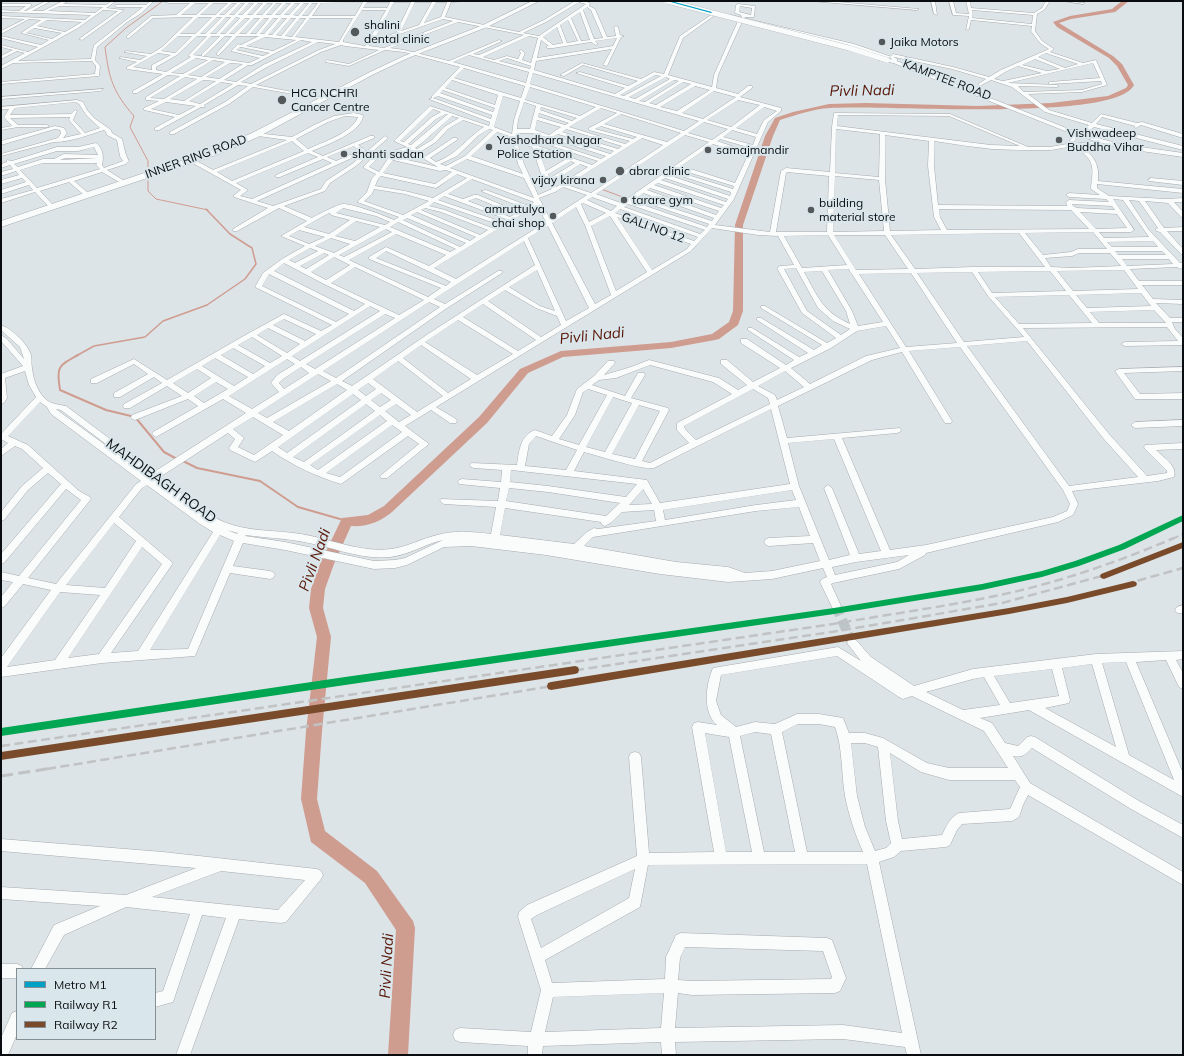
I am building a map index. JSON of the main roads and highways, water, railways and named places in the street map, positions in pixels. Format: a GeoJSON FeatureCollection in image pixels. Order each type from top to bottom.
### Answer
{"type":"FeatureCollection","features":[{"type":"Feature","properties":{"kind":"highway","name":"INNER RING ROAD"},"geometry":{"type":"LineString","coordinates":[[483,25],[530,1]]}},
{"type":"Feature","properties":{"kind":"highway","name":"INNER RING ROAD"},"geometry":{"type":"LineString","coordinates":[[1,224],[132,179],[243,138],[412,52],[483,25],[536,1]]}},
{"type":"Feature","properties":{"kind":"highway","name":"INNER RING ROAD"},"geometry":{"type":"LineString","coordinates":[[160,169],[216,152],[258,134],[412,52]]}},
{"type":"Feature","properties":{"kind":"highway","name":"INNER RING ROAD"},"geometry":{"type":"LineString","coordinates":[[1,221],[50,206],[121,181],[132,179]]}},
{"type":"Feature","properties":{"kind":"main road"},"geometry":{"type":"LineString","coordinates":[[666,1],[757,21],[852,45],[1000,102],[1030,111],[1103,141],[1120,146],[1182,149]]}},
{"type":"Feature","properties":{"kind":"main road"},"geometry":{"type":"LineString","coordinates":[[666,1],[891,60]]}},
{"type":"Feature","properties":{"kind":"main road"},"geometry":{"type":"LineString","coordinates":[[673,1],[743,18],[891,60]]}},
{"type":"Feature","properties":{"kind":"main road"},"geometry":{"type":"LineString","coordinates":[[673,1],[851,46],[891,60]]}},
{"type":"Feature","properties":{"kind":"main road"},"geometry":{"type":"LineString","coordinates":[[1000,102],[1023,113],[1080,132],[1127,143],[1182,149]]}},
{"type":"Feature","properties":{"kind":"waterway"},"geometry":{"type":"LineString","coordinates":[[148,167],[148,161],[130,127],[134,116],[121,100],[110,77],[105,47],[126,28],[163,1]]}},
{"type":"Feature","properties":{"kind":"waterway","name":"Pivli Nadi"},"geometry":{"type":"LineString","coordinates":[[398,1055],[406,928],[371,877],[317,836],[309,799],[314,731],[324,637],[316,608],[318,589],[327,564],[347,521],[369,520],[388,509],[483,420],[524,371],[561,354],[671,345],[715,337],[734,323],[738,311],[739,225],[769,136],[777,119],[795,113],[829,106],[866,105],[978,108],[1051,105],[1110,98],[1129,89],[1131,85],[1120,65],[1111,57],[1059,26],[1056,22],[1070,17],[1104,13],[1117,8],[1126,1]]}},
{"type":"Feature","properties":{"kind":"waterway"},"geometry":{"type":"LineString","coordinates":[[148,178],[148,191],[156,199],[207,210]]}},
{"type":"Feature","properties":{"kind":"waterway"},"geometry":{"type":"LineString","coordinates":[[601,189],[628,199]]}},
{"type":"Feature","properties":{"kind":"waterway"},"geometry":{"type":"LineString","coordinates":[[76,356],[94,346],[145,337],[163,321],[207,305],[245,279],[256,264],[252,248],[230,234],[207,210]]}},
{"type":"Feature","properties":{"kind":"waterway"},"geometry":{"type":"LineString","coordinates":[[78,355],[66,362],[60,368],[58,376],[60,390],[106,410],[135,417],[164,452],[177,459]]}},
{"type":"Feature","properties":{"kind":"waterway"},"geometry":{"type":"LineString","coordinates":[[183,461],[197,468],[260,481],[298,507],[347,521]]}},
{"type":"Feature","properties":{"kind":"tunnel"},"geometry":{"type":"LineString","coordinates":[[836,606],[852,643]]}},
{"type":"Feature","properties":{"kind":"railway"},"geometry":{"type":"LineString","coordinates":[[1139,539],[1183,518]]}},
{"type":"Feature","properties":{"kind":"railway"},"geometry":{"type":"LineString","coordinates":[[1172,539],[1183,534]]}},
{"type":"Feature","properties":{"kind":"railway"},"geometry":{"type":"LineString","coordinates":[[1,732],[774,619],[941,593],[999,583],[1057,569],[1113,550],[1141,538]]}},
{"type":"Feature","properties":{"kind":"railway"},"geometry":{"type":"LineString","coordinates":[[1,746],[833,624],[951,604],[1022,590],[1061,579],[1118,560],[1174,538]]}},
{"type":"Feature","properties":{"kind":"railway"},"geometry":{"type":"LineString","coordinates":[[1,756],[838,631],[1002,603],[1113,573],[1183,545]]}},
{"type":"Feature","properties":{"kind":"railway"},"geometry":{"type":"LineString","coordinates":[[47,769],[1009,611],[1097,592],[1183,568]]}},
{"type":"Feature","properties":{"kind":"railway"},"geometry":{"type":"LineString","coordinates":[[1,776],[53,768]]}},
{"type":"Feature","properties":{"kind":"metro line","name":"M1"},"geometry":{"type":"LineString","coordinates":[[668,1],[711,12]]}},
{"type":"Feature","properties":{"kind":"rail line","name":"R1"},"geometry":{"type":"LineString","coordinates":[[1,732],[834,611],[982,587],[1042,574],[1076,564],[1122,547],[1183,518]]}},
{"type":"Feature","properties":{"kind":"rail line","name":"R2"},"geometry":{"type":"LineString","coordinates":[[1104,576],[1183,545]]}},
{"type":"Feature","properties":{"kind":"rail line","name":"R2"},"geometry":{"type":"LineString","coordinates":[[551,686],[1009,611],[1067,600],[1133,584]]}},
{"type":"Feature","properties":{"kind":"rail line","name":"R2"},"geometry":{"type":"LineString","coordinates":[[1,756],[575,670]]}},
{"type":"Feature","properties":{"kind":"place","name":"shalini dental clinic"},"geometry":{"type":"Point","coordinates":[355,32]}},
{"type":"Feature","properties":{"kind":"place","name":"Jaika Motors"},"geometry":{"type":"Point","coordinates":[882,42]}},
{"type":"Feature","properties":{"kind":"place","name":"HCG NCHRI Cancer Centre"},"geometry":{"type":"Point","coordinates":[282,100]}},
{"type":"Feature","properties":{"kind":"place","name":"Vishwadeep Buddha Vihar"},"geometry":{"type":"Point","coordinates":[1059,140]}},
{"type":"Feature","properties":{"kind":"place","name":"Yashodhara Nagar Police Station"},"geometry":{"type":"Point","coordinates":[489,147]}},
{"type":"Feature","properties":{"kind":"place","name":"samajmandir"},"geometry":{"type":"Point","coordinates":[708,150]}},
{"type":"Feature","properties":{"kind":"place","name":"shanti sadan"},"geometry":{"type":"Point","coordinates":[344,154]}},
{"type":"Feature","properties":{"kind":"place","name":"abrar clinic"},"geometry":{"type":"Point","coordinates":[620,171]}},
{"type":"Feature","properties":{"kind":"place","name":"vijay kirana"},"geometry":{"type":"Point","coordinates":[603,180]}},
{"type":"Feature","properties":{"kind":"place","name":"tarare gym"},"geometry":{"type":"Point","coordinates":[624,200]}},
{"type":"Feature","properties":{"kind":"place","name":"building material store"},"geometry":{"type":"Point","coordinates":[811,210]}},
{"type":"Feature","properties":{"kind":"place","name":"amruttulya chai shop"},"geometry":{"type":"Point","coordinates":[553,216]}}]}
